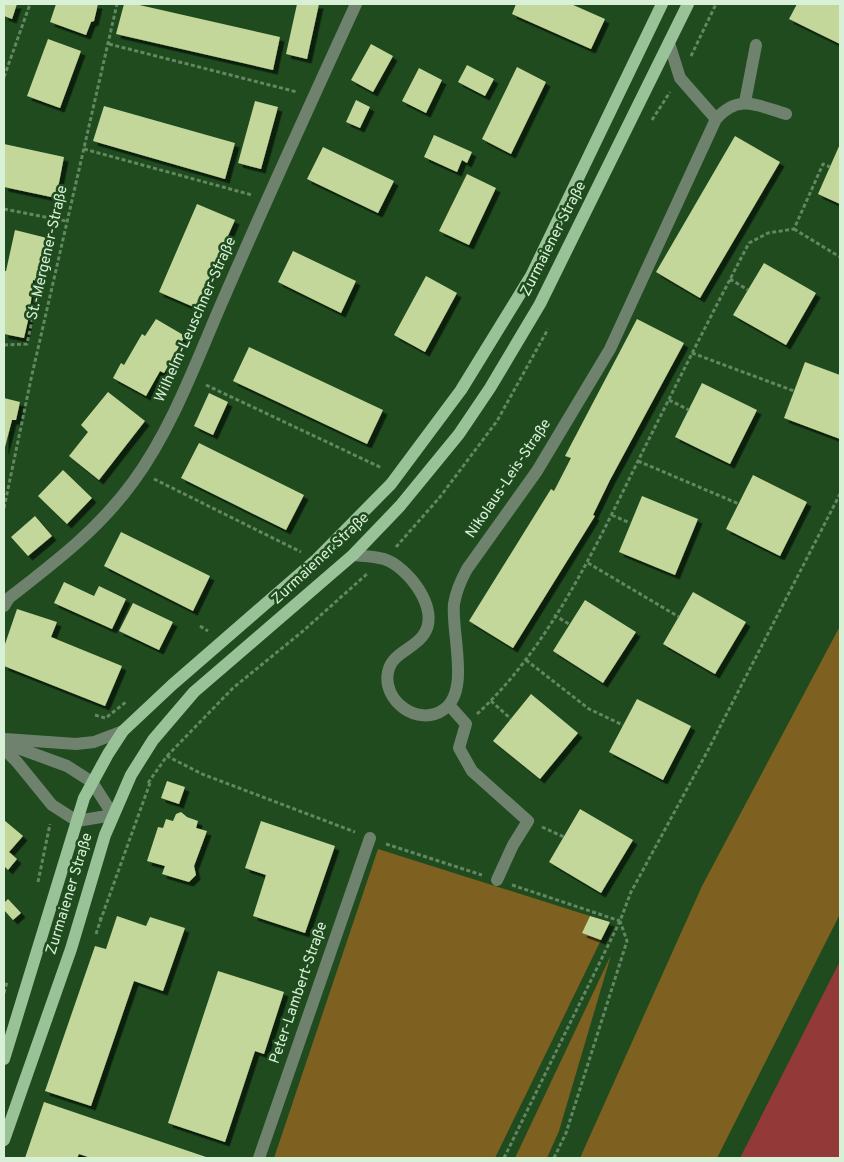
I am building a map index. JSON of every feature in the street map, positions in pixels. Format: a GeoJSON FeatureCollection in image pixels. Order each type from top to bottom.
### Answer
{"type":"FeatureCollection","features":[{"type":"Feature","properties":{"kind":"main road","name":"Zurmaiener Straße"},"geometry":{"type":"LineString","coordinates":[[4,1059],[77,821],[92,782],[123,732],[172,685],[317,559],[391,484],[461,390],[531,276],[662,4]]}},
{"type":"Feature","properties":{"kind":"main road","name":"Zurmaiener Straße"},"geometry":{"type":"LineString","coordinates":[[4,1140],[71,949],[105,835],[131,775],[153,740],[194,692],[353,555],[400,506],[459,434],[516,346],[544,296],[688,4]]}},
{"type":"Feature","properties":{"kind":"street","name":"Wilhelm-Leuschner-Straße"},"geometry":{"type":"LineString","coordinates":[[4,606],[9,598],[81,541],[108,513],[140,472],[189,378],[266,199],[356,4]]}},
{"type":"Feature","properties":{"kind":"street"},"geometry":{"type":"LineString","coordinates":[[669,43],[680,78],[716,119],[726,108],[745,102],[786,114]]}},
{"type":"Feature","properties":{"kind":"street"},"geometry":{"type":"LineString","coordinates":[[745,102],[756,45]]}},
{"type":"Feature","properties":{"kind":"street","name":"Nikolaus-Leis-Straße"},"geometry":{"type":"LineString","coordinates":[[449,705],[458,683],[454,604],[459,583],[537,471],[605,358],[630,308],[716,119]]}},
{"type":"Feature","properties":{"kind":"street"},"geometry":{"type":"LineString","coordinates":[[353,555],[384,559],[400,568],[412,579],[426,605],[427,630],[423,637],[398,655],[388,671],[388,684],[392,695],[408,712],[419,716],[436,713],[449,705],[466,724],[459,748],[472,772],[528,821],[513,845],[497,880]]}},
{"type":"Feature","properties":{"kind":"street"},"geometry":{"type":"LineString","coordinates":[[4,741],[76,744],[94,742],[123,732]]}},
{"type":"Feature","properties":{"kind":"street"},"geometry":{"type":"LineString","coordinates":[[4,741],[67,766],[92,782],[114,815],[77,821],[52,805],[4,749]]}},
{"type":"Feature","properties":{"kind":"street","name":"Peter-Lambert-Straße"},"geometry":{"type":"LineString","coordinates":[[259,1158],[370,838]]}},
{"type":"Feature","properties":{"kind":"path"},"geometry":{"type":"LineString","coordinates":[[4,78],[30,4]]}},
{"type":"Feature","properties":{"kind":"path","name":"St.-Mergener-Straße"},"geometry":{"type":"LineString","coordinates":[[4,508],[66,221],[117,4]]}},
{"type":"Feature","properties":{"kind":"path"},"geometry":{"type":"LineString","coordinates":[[109,44],[314,96]]}},
{"type":"Feature","properties":{"kind":"path"},"geometry":{"type":"LineString","coordinates":[[84,148],[266,199]]}},
{"type":"Feature","properties":{"kind":"path"},"geometry":{"type":"LineString","coordinates":[[794,229],[823,164],[830,167]]}},
{"type":"Feature","properties":{"kind":"path"},"geometry":{"type":"LineString","coordinates":[[4,209],[66,221]]}},
{"type":"Feature","properties":{"kind":"path"},"geometry":{"type":"LineString","coordinates":[[466,724],[491,701],[526,660],[588,564],[668,400],[748,243],[768,233],[794,229],[840,257]]}},
{"type":"Feature","properties":{"kind":"path"},"geometry":{"type":"LineString","coordinates":[[4,345],[27,344],[43,268]]}},
{"type":"Feature","properties":{"kind":"path"},"geometry":{"type":"LineString","coordinates":[[730,279],[748,290]]}},
{"type":"Feature","properties":{"kind":"path"},"geometry":{"type":"LineString","coordinates":[[692,353],[794,391]]}},
{"type":"Feature","properties":{"kind":"path"},"geometry":{"type":"LineString","coordinates":[[189,378],[286,421],[382,468]]}},
{"type":"Feature","properties":{"kind":"path"},"geometry":{"type":"LineString","coordinates":[[668,400],[689,410]]}},
{"type":"Feature","properties":{"kind":"path"},"geometry":{"type":"LineString","coordinates":[[376,475],[388,461]]}},
{"type":"Feature","properties":{"kind":"path"},"geometry":{"type":"LineString","coordinates":[[638,461],[738,504]]}},
{"type":"Feature","properties":{"kind":"path"},"geometry":{"type":"LineString","coordinates":[[140,472],[299,552],[317,559]]}},
{"type":"Feature","properties":{"kind":"path"},"geometry":{"type":"LineString","coordinates":[[504,1158],[620,920],[631,892],[707,752],[840,494]]}},
{"type":"Feature","properties":{"kind":"path"},"geometry":{"type":"LineString","coordinates":[[612,515],[630,523]]}},
{"type":"Feature","properties":{"kind":"path"},"geometry":{"type":"LineString","coordinates":[[292,558],[305,546]]}},
{"type":"Feature","properties":{"kind":"path"},"geometry":{"type":"LineString","coordinates":[[588,564],[678,617]]}},
{"type":"Feature","properties":{"kind":"path"},"geometry":{"type":"LineString","coordinates":[[554,615],[569,624]]}},
{"type":"Feature","properties":{"kind":"path"},"geometry":{"type":"LineString","coordinates":[[200,626],[210,631],[203,637]]}},
{"type":"Feature","properties":{"kind":"path"},"geometry":{"type":"LineString","coordinates":[[526,660],[589,709],[623,726]]}},
{"type":"Feature","properties":{"kind":"path"},"geometry":{"type":"LineString","coordinates":[[100,724],[127,700]]}},
{"type":"Feature","properties":{"kind":"path"},"geometry":{"type":"LineString","coordinates":[[491,701],[511,719]]}},
{"type":"Feature","properties":{"kind":"path"},"geometry":{"type":"LineString","coordinates":[[95,715],[106,719]]}},
{"type":"Feature","properties":{"kind":"path"},"geometry":{"type":"LineString","coordinates":[[131,775],[150,783],[167,756],[202,774],[370,838],[620,920]]}},
{"type":"Feature","properties":{"kind":"path"},"geometry":{"type":"LineString","coordinates":[[528,821],[564,836]]}},
{"type":"Feature","properties":{"kind":"path"},"geometry":{"type":"LineString","coordinates":[[554,1158],[566,1133],[627,941],[620,920]]}},
{"type":"Feature","properties":{"kind":"shaded area"},"geometry":{"type":"Polygon","coordinates":[[[840,626],[840,914],[717,1158],[580,1158],[702,886],[840,626]]]}},
{"type":"Feature","properties":{"kind":"shaded area"},"geometry":{"type":"Polygon","coordinates":[[[378,849],[590,916],[583,933],[601,940],[495,1158],[274,1158],[378,849]]]}},
{"type":"Feature","properties":{"kind":"shaded area"},"geometry":{"type":"Polygon","coordinates":[[[611,955],[559,1131],[547,1158],[515,1158],[611,955]]]}},
{"type":"Feature","properties":{"kind":"shaded area"},"geometry":{"type":"Polygon","coordinates":[[[840,961],[840,1158],[740,1158],[840,961]]]}},
{"type":"Feature","properties":{"kind":"building"},"geometry":{"type":"Polygon","coordinates":[[[4,4],[17,4],[12,19],[4,16],[4,4]]]}},
{"type":"Feature","properties":{"kind":"building"},"geometry":{"type":"Polygon","coordinates":[[[56,4],[98,4],[94,21],[91,22],[86,35],[50,22],[56,4]]]}},
{"type":"Feature","properties":{"kind":"building"},"geometry":{"type":"Polygon","coordinates":[[[124,4],[135,4],[280,37],[273,70],[116,34],[124,4]]]}},
{"type":"Feature","properties":{"kind":"building"},"geometry":{"type":"Polygon","coordinates":[[[297,4],[319,4],[307,59],[286,54],[297,4]]]}},
{"type":"Feature","properties":{"kind":"building"},"geometry":{"type":"Polygon","coordinates":[[[516,4],[571,4],[605,19],[591,49],[512,14],[516,4]]]}},
{"type":"Feature","properties":{"kind":"building"},"geometry":{"type":"Polygon","coordinates":[[[797,4],[840,4],[840,44],[789,19],[797,4]]]}},
{"type":"Feature","properties":{"kind":"building"},"geometry":{"type":"Polygon","coordinates":[[[48,39],[81,51],[60,108],[27,96],[48,39]]]}},
{"type":"Feature","properties":{"kind":"building"},"geometry":{"type":"Polygon","coordinates":[[[371,44],[393,56],[373,92],[351,80],[371,44]]]}},
{"type":"Feature","properties":{"kind":"building"},"geometry":{"type":"Polygon","coordinates":[[[467,65],[494,79],[485,96],[458,82],[467,65]]]}},
{"type":"Feature","properties":{"kind":"building"},"geometry":{"type":"Polygon","coordinates":[[[517,67],[546,82],[511,154],[482,139],[517,67]]]}},
{"type":"Feature","properties":{"kind":"building"},"geometry":{"type":"Polygon","coordinates":[[[419,68],[442,80],[426,113],[402,101],[419,68]]]}},
{"type":"Feature","properties":{"kind":"building"},"geometry":{"type":"Polygon","coordinates":[[[356,100],[370,107],[360,128],[346,122],[356,100]]]}},
{"type":"Feature","properties":{"kind":"building"},"geometry":{"type":"Polygon","coordinates":[[[255,101],[278,107],[261,169],[238,163],[255,101]]]}},
{"type":"Feature","properties":{"kind":"building"},"geometry":{"type":"Polygon","coordinates":[[[104,106],[235,143],[225,179],[93,141],[104,106]]]}},
{"type":"Feature","properties":{"kind":"building"},"geometry":{"type":"Polygon","coordinates":[[[434,135],[472,152],[467,163],[462,160],[457,172],[424,157],[434,135]]]}},
{"type":"Feature","properties":{"kind":"building"},"geometry":{"type":"Polygon","coordinates":[[[735,136],[780,162],[700,298],[656,272],[735,136]]]}},
{"type":"Feature","properties":{"kind":"building"},"geometry":{"type":"Polygon","coordinates":[[[4,144],[64,157],[56,198],[4,187],[4,144]]]}},
{"type":"Feature","properties":{"kind":"building"},"geometry":{"type":"Polygon","coordinates":[[[840,144],[840,204],[818,194],[840,144]]]}},
{"type":"Feature","properties":{"kind":"building"},"geometry":{"type":"Polygon","coordinates":[[[323,147],[394,181],[378,213],[307,179],[323,147]]]}},
{"type":"Feature","properties":{"kind":"building"},"geometry":{"type":"Polygon","coordinates":[[[467,174],[496,188],[469,245],[439,231],[467,174]]]}},
{"type":"Feature","properties":{"kind":"building"},"geometry":{"type":"Polygon","coordinates":[[[197,204],[235,220],[196,308],[159,292],[197,204]]]}},
{"type":"Feature","properties":{"kind":"building"},"geometry":{"type":"Polygon","coordinates":[[[15,230],[47,238],[37,281],[33,280],[30,312],[24,338],[4,334],[4,271],[6,271],[15,230]]]}},
{"type":"Feature","properties":{"kind":"building"},"geometry":{"type":"Polygon","coordinates":[[[293,251],[356,281],[341,313],[278,282],[293,251]]]}},
{"type":"Feature","properties":{"kind":"building"},"geometry":{"type":"Polygon","coordinates":[[[764,263],[816,293],[786,345],[733,315],[764,263]]]}},
{"type":"Feature","properties":{"kind":"building"},"geometry":{"type":"Polygon","coordinates":[[[426,276],[457,293],[425,352],[394,335],[426,276]]]}},
{"type":"Feature","properties":{"kind":"building"},"geometry":{"type":"Polygon","coordinates":[[[156,319],[185,336],[164,373],[160,371],[146,396],[113,378],[121,363],[124,365],[142,334],[145,336],[156,319]]]}},
{"type":"Feature","properties":{"kind":"building"},"geometry":{"type":"Polygon","coordinates":[[[637,319],[684,343],[610,480],[593,515],[595,516],[513,648],[469,621],[551,489],[554,491],[571,458],[565,456],[637,319]]]}},
{"type":"Feature","properties":{"kind":"building"},"geometry":{"type":"Polygon","coordinates":[[[249,347],[383,410],[367,444],[233,381],[249,347]]]}},
{"type":"Feature","properties":{"kind":"building"},"geometry":{"type":"Polygon","coordinates":[[[805,362],[840,375],[840,439],[784,418],[805,362]]]}},
{"type":"Feature","properties":{"kind":"building"},"geometry":{"type":"Polygon","coordinates":[[[702,383],[757,410],[730,464],[675,437],[702,383]]]}},
{"type":"Feature","properties":{"kind":"building"},"geometry":{"type":"Polygon","coordinates":[[[108,392],[145,421],[99,480],[69,456],[88,432],[81,425],[108,392]]]}},
{"type":"Feature","properties":{"kind":"building"},"geometry":{"type":"Polygon","coordinates":[[[209,393],[228,402],[213,435],[194,426],[209,393]]]}},
{"type":"Feature","properties":{"kind":"building"},"geometry":{"type":"Polygon","coordinates":[[[4,398],[20,402],[16,420],[12,420],[4,451],[4,398]]]}},
{"type":"Feature","properties":{"kind":"building"},"geometry":{"type":"Polygon","coordinates":[[[199,443],[304,495],[286,530],[181,478],[199,443]]]}},
{"type":"Feature","properties":{"kind":"building"},"geometry":{"type":"Polygon","coordinates":[[[63,470],[92,498],[67,524],[38,496],[63,470]]]}},
{"type":"Feature","properties":{"kind":"building"},"geometry":{"type":"Polygon","coordinates":[[[753,475],[807,502],[780,556],[726,529],[753,475]]]}},
{"type":"Feature","properties":{"kind":"building"},"geometry":{"type":"Polygon","coordinates":[[[642,496],[698,519],[675,575],[619,552],[642,496]]]}},
{"type":"Feature","properties":{"kind":"building"},"geometry":{"type":"Polygon","coordinates":[[[35,516],[52,536],[28,556],[11,537],[35,516]]]}},
{"type":"Feature","properties":{"kind":"building"},"geometry":{"type":"Polygon","coordinates":[[[121,532],[210,576],[193,611],[104,566],[121,532]]]}},
{"type":"Feature","properties":{"kind":"building"},"geometry":{"type":"Polygon","coordinates":[[[64,582],[94,596],[99,586],[126,599],[112,629],[54,603],[64,582]]]}},
{"type":"Feature","properties":{"kind":"building"},"geometry":{"type":"Polygon","coordinates":[[[693,592],[746,622],[715,674],[663,644],[693,592]]]}},
{"type":"Feature","properties":{"kind":"building"},"geometry":{"type":"Polygon","coordinates":[[[585,600],[636,632],[603,683],[553,651],[585,600]]]}},
{"type":"Feature","properties":{"kind":"building"},"geometry":{"type":"Polygon","coordinates":[[[133,603],[173,622],[159,650],[119,631],[133,603]]]}},
{"type":"Feature","properties":{"kind":"building"},"geometry":{"type":"Polygon","coordinates":[[[17,609],[57,622],[51,637],[122,666],[105,706],[4,666],[4,647],[17,609]]]}},
{"type":"Feature","properties":{"kind":"building"},"geometry":{"type":"Polygon","coordinates":[[[531,694],[578,733],[540,779],[493,741],[531,694]]]}},
{"type":"Feature","properties":{"kind":"building"},"geometry":{"type":"Polygon","coordinates":[[[637,699],[691,726],[663,780],[609,752],[637,699]]]}},
{"type":"Feature","properties":{"kind":"building"},"geometry":{"type":"Polygon","coordinates":[[[167,781],[185,787],[179,804],[161,798],[167,781]]]}},
{"type":"Feature","properties":{"kind":"building"},"geometry":{"type":"Polygon","coordinates":[[[580,809],[633,840],[601,893],[549,862],[580,809]]]}},
{"type":"Feature","properties":{"kind":"building"},"geometry":{"type":"Polygon","coordinates":[[[181,812],[187,817],[198,821],[196,828],[207,831],[194,866],[196,875],[189,882],[162,874],[165,866],[147,861],[158,827],[163,828],[166,819],[173,821],[176,814],[181,812]]]}},
{"type":"Feature","properties":{"kind":"building"},"geometry":{"type":"Polygon","coordinates":[[[4,820],[23,836],[9,852],[17,859],[8,870],[4,866],[4,820]]]}},
{"type":"Feature","properties":{"kind":"building"},"geometry":{"type":"Polygon","coordinates":[[[261,821],[335,846],[305,933],[253,916],[266,875],[245,868],[261,821]]]}},
{"type":"Feature","properties":{"kind":"building"},"geometry":{"type":"Polygon","coordinates":[[[8,899],[21,913],[13,920],[4,910],[4,903],[8,899]]]}},
{"type":"Feature","properties":{"kind":"building"},"geometry":{"type":"Polygon","coordinates":[[[117,916],[146,926],[150,917],[185,928],[163,991],[134,981],[91,1106],[45,1091],[95,946],[106,949],[117,916]]]}},
{"type":"Feature","properties":{"kind":"building"},"geometry":{"type":"Polygon","coordinates":[[[590,916],[610,922],[601,940],[582,933],[590,916]]]}},
{"type":"Feature","properties":{"kind":"building"},"geometry":{"type":"Polygon","coordinates":[[[218,971],[284,992],[264,1054],[255,1051],[225,1142],[168,1123],[218,971]]]}},
{"type":"Feature","properties":{"kind":"building"},"geometry":{"type":"Polygon","coordinates":[[[44,1102],[209,1158],[91,1158],[79,1154],[77,1158],[25,1158],[44,1102]]]}}]}
